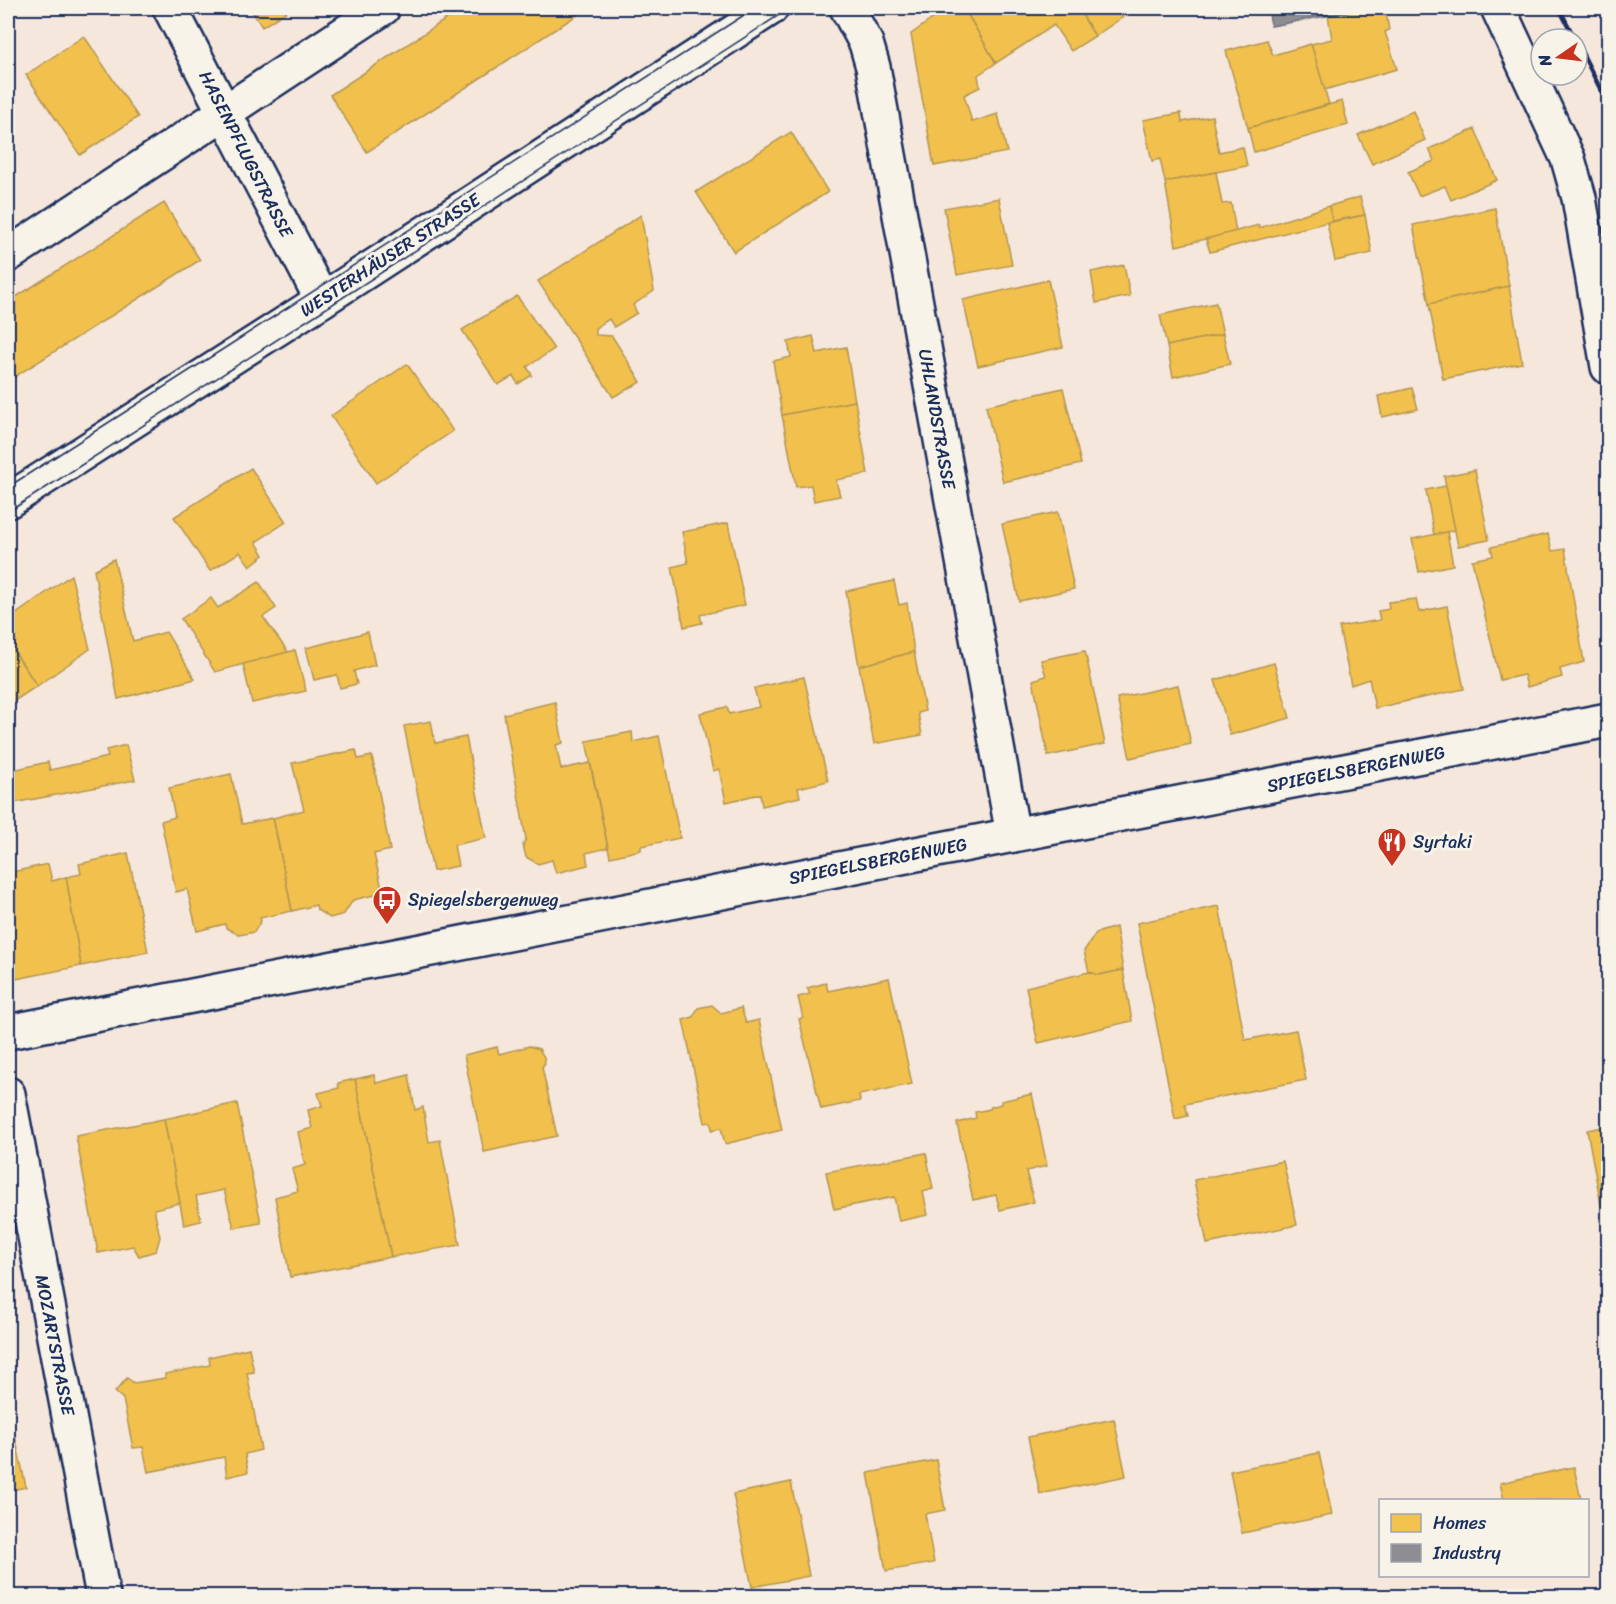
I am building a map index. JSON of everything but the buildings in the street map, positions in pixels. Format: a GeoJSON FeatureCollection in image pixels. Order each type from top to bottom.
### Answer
{"type":"FeatureCollection","features":[{"type":"Feature","properties":{"kind":"street","name":"HASENPFLUGSTRASSE"},"geometry":{"type":"LineString","coordinates":[[170,8],[322,300]]}},
{"type":"Feature","properties":{"kind":"street"},"geometry":{"type":"LineString","coordinates":[[8,255],[223,111],[383,8]]}},
{"type":"Feature","properties":{"kind":"street","name":"WESTERHÄUSER STRASSE"},"geometry":{"type":"LineString","coordinates":[[8,501],[322,300],[731,19],[771,8]]}},
{"type":"Feature","properties":{"kind":"street","name":"UHLANDSTRASSE"},"geometry":{"type":"LineString","coordinates":[[847,8],[866,43],[873,67],[1013,835]]}},
{"type":"Feature","properties":{"kind":"street"},"geometry":{"type":"LineString","coordinates":[[1498,8],[1568,159],[1579,198],[1608,367]]}},
{"type":"Feature","properties":{"kind":"street","name":"SPIEGELSBERGENWEG"},"geometry":{"type":"LineString","coordinates":[[8,1032],[1608,720]]}},
{"type":"Feature","properties":{"kind":"street","name":"MOZARTSTRASSE"},"geometry":{"type":"LineString","coordinates":[[8,1094],[104,1596]]}},
{"type":"Feature","properties":{"kind":"tram line"},"geometry":{"type":"LineString","coordinates":[[8,487],[755,8]]}},
{"type":"Feature","properties":{"kind":"tram line"},"geometry":{"type":"LineString","coordinates":[[8,512],[790,8]]}},
{"type":"Feature","properties":{"kind":"railway"},"geometry":{"type":"LineString","coordinates":[[1559,8],[1569,27]]}},
{"type":"Feature","properties":{"kind":"railway"},"geometry":{"type":"LineString","coordinates":[[1589,67],[1608,104]]}},
{"type":"Feature","properties":{"kind":"place","name":"Syrtaki"},"geometry":{"type":"Point","coordinates":[1392,868]}},
{"type":"Feature","properties":{"kind":"place","name":"Spiegelsbergenweg"},"geometry":{"type":"Point","coordinates":[387,926]}}]}
